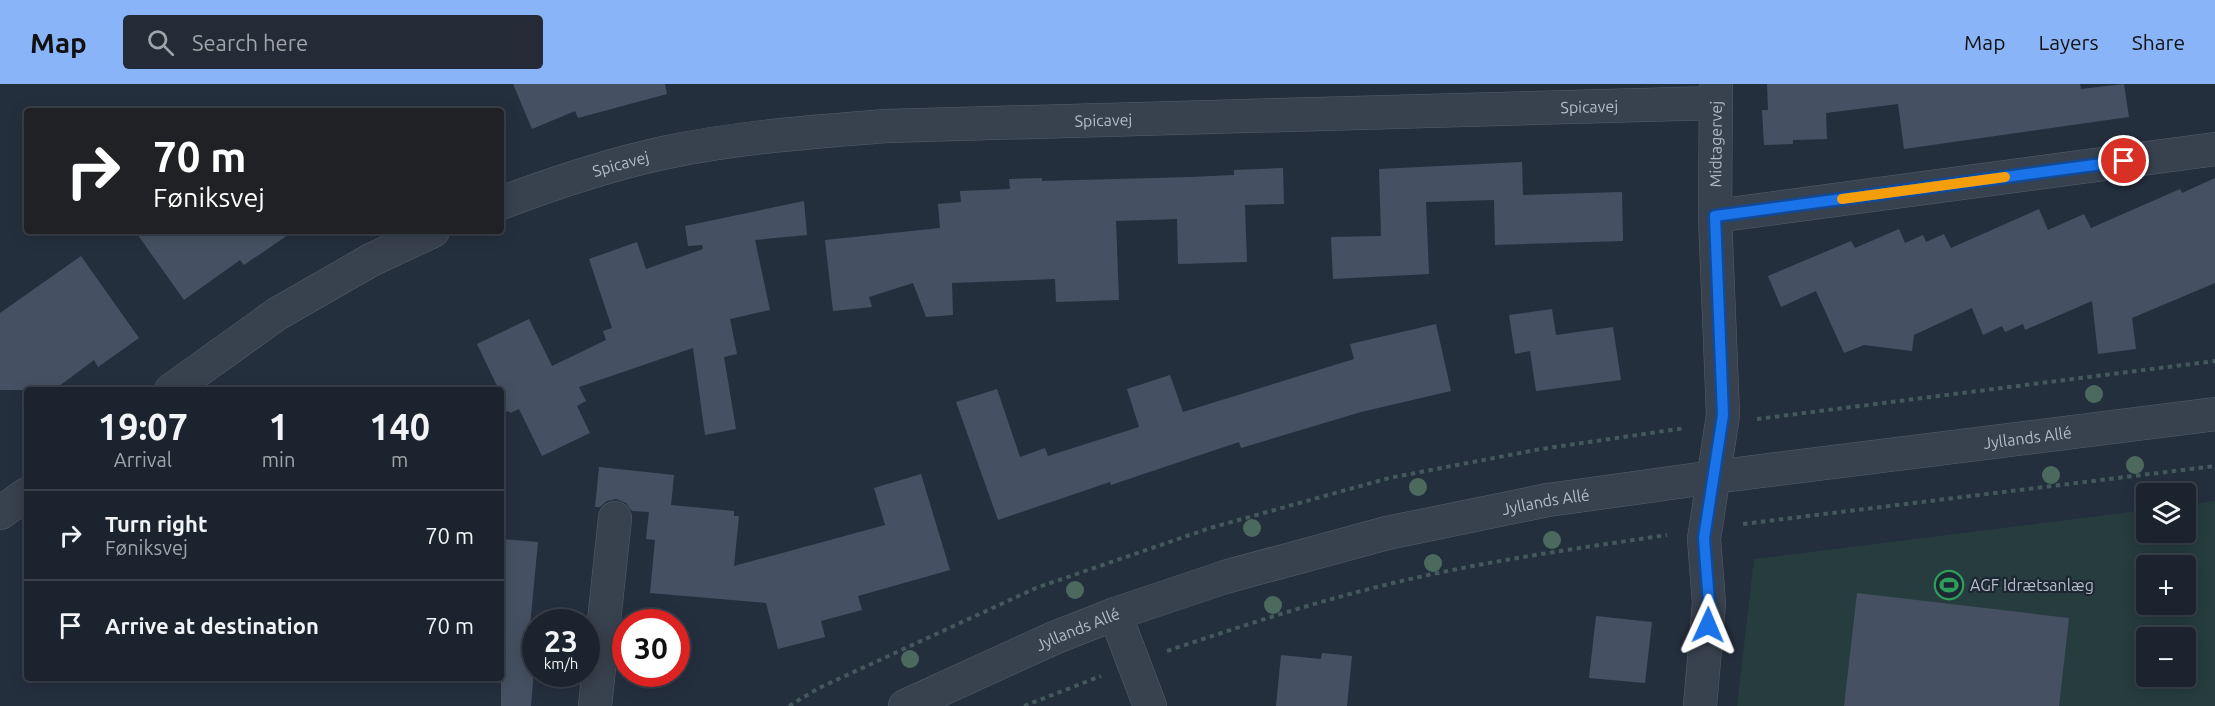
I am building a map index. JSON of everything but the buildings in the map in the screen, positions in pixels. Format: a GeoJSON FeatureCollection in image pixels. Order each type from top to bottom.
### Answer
{"type":"FeatureCollection","features":[{"type":"Feature","properties":{"kind":"street","name":"Spicavej"},"geometry":{"type":"LineString","coordinates":[[504,202],[561,180],[664,153],[780,134],[887,126],[1716,94]]}},
{"type":"Feature","properties":{"kind":"street","name":"Midtagervej"},"geometry":{"type":"LineString","coordinates":[[1700,706],[1707,647],[1709,603],[1704,538],[1723,415],[1715,216],[1716,94]]}},
{"type":"Feature","properties":{"kind":"street"},"geometry":{"type":"LineString","coordinates":[[1715,216],[2215,148]]}},
{"type":"Feature","properties":{"kind":"street"},"geometry":{"type":"LineString","coordinates":[[175,387],[277,314],[371,260],[427,234]]}},
{"type":"Feature","properties":{"kind":"street","name":"Jyllands Allé"},"geometry":{"type":"LineString","coordinates":[[905,706],[1054,638],[1115,614],[1225,577],[1387,533],[1548,500],[2215,414]]}},
{"type":"Feature","properties":{"kind":"street"},"geometry":{"type":"LineString","coordinates":[[0,513],[24,496]]}},
{"type":"Feature","properties":{"kind":"street"},"geometry":{"type":"LineString","coordinates":[[595,706],[615,518]]}},
{"type":"Feature","properties":{"kind":"street"},"geometry":{"type":"LineString","coordinates":[[1115,614],[1150,706]]}},
{"type":"Feature","properties":{"kind":"path"},"geometry":{"type":"LineString","coordinates":[[1024,706],[1132,663],[1260,620],[1386,585],[1514,558],[1706,529],[2215,466]]}},
{"type":"Feature","properties":{"kind":"green space","name":"AGF Idrætsanlæg"},"geometry":{"type":"Polygon","coordinates":[[[2215,501],[2215,706],[1737,706],[1754,559],[2136,511],[2136,543],[2196,543],[2196,504],[2215,501]]]}},
{"type":"Feature","properties":{"kind":"slow traffic"},"geometry":{"type":"LineString","coordinates":[[1842,199],[2005,177]]}},
{"type":"Feature","properties":{"kind":"place","name":"AGF Idrætsanlæg"},"geometry":{"type":"Point","coordinates":[1949,585]}},
{"type":"Feature","properties":{"kind":"route"},"geometry":{"type":"LineString","coordinates":[[1708,625],[1709,603],[1704,538],[1723,415],[1715,216],[2124,161]]}}]}
